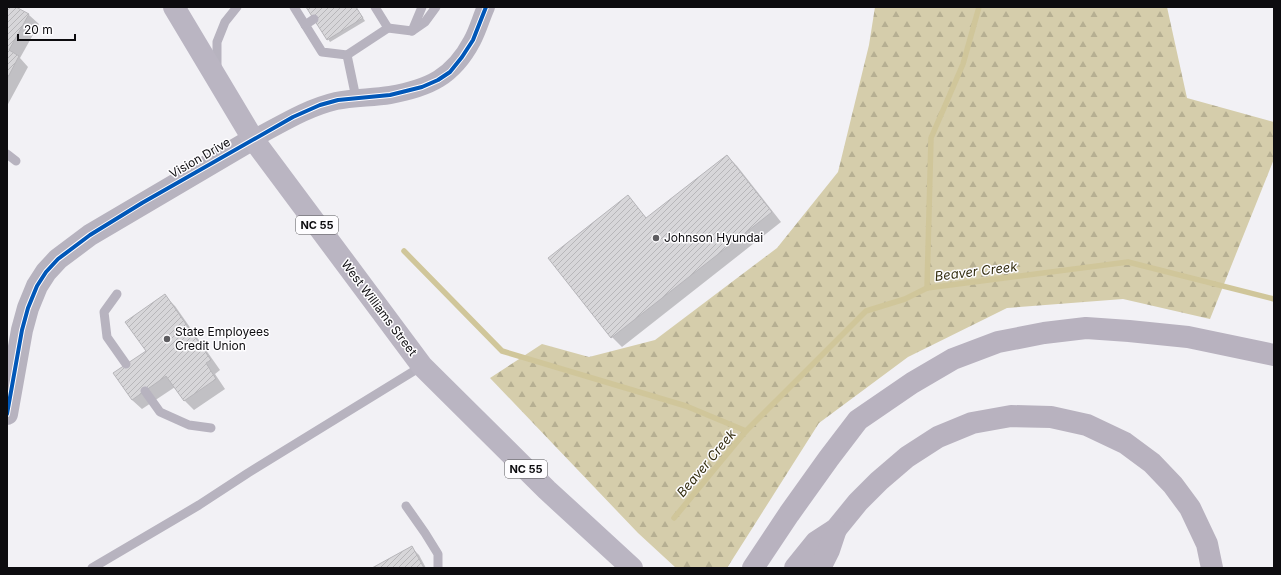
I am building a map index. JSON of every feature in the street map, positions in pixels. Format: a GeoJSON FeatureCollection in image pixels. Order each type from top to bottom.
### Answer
{"type":"FeatureCollection","features":[{"type":"Feature","properties":{"kind":"highway"},"geometry":{"type":"LineString","coordinates":[[753,568],[802,496],[858,420],[912,383],[954,359],[998,342],[1044,333],[1086,328],[1188,337],[1274,355]]}},
{"type":"Feature","properties":{"kind":"highway"},"geometry":{"type":"LineString","coordinates":[[795,568],[816,542],[836,529],[858,502],[879,481],[908,457],[938,437],[972,422],[1011,416],[1051,417],[1087,425],[1125,443],[1152,463],[1173,484],[1190,508],[1207,544],[1212,568]]}},
{"type":"Feature","properties":{"kind":"highway"},"geometry":{"type":"LineString","coordinates":[[820,568],[829,550],[836,529]]}},
{"type":"Feature","properties":{"kind":"main road","name":"West Williams Street"},"geometry":{"type":"LineString","coordinates":[[174,7],[253,139],[422,366],[547,490],[632,568]]}},
{"type":"Feature","properties":{"kind":"street","name":"Vision Drive"},"geometry":{"type":"LineString","coordinates":[[7,414],[22,330],[28,308],[37,286],[58,258],[90,235],[253,139],[320,105],[338,100],[390,95],[422,87],[438,80],[450,72],[462,58],[473,40],[486,7]]}},
{"type":"Feature","properties":{"kind":"lane"},"geometry":{"type":"LineString","coordinates":[[218,80],[217,42],[225,22],[237,7]]}},
{"type":"Feature","properties":{"kind":"lane"},"geometry":{"type":"LineString","coordinates":[[294,7],[322,52],[348,55],[388,28],[412,31],[425,22],[436,7]]}},
{"type":"Feature","properties":{"kind":"lane"},"geometry":{"type":"LineString","coordinates":[[375,7],[388,28]]}},
{"type":"Feature","properties":{"kind":"lane"},"geometry":{"type":"LineString","coordinates":[[412,31],[422,7]]}},
{"type":"Feature","properties":{"kind":"lane"},"geometry":{"type":"LineString","coordinates":[[305,25],[314,19]]}},
{"type":"Feature","properties":{"kind":"lane"},"geometry":{"type":"LineString","coordinates":[[348,55],[356,98]]}},
{"type":"Feature","properties":{"kind":"lane"},"geometry":{"type":"LineString","coordinates":[[7,154],[16,161]]}},
{"type":"Feature","properties":{"kind":"lane"},"geometry":{"type":"LineString","coordinates":[[117,294],[104,312],[107,337],[126,364]]}},
{"type":"Feature","properties":{"kind":"lane"},"geometry":{"type":"LineString","coordinates":[[92,568],[199,505],[248,473],[422,366]]}},
{"type":"Feature","properties":{"kind":"lane"},"geometry":{"type":"LineString","coordinates":[[145,391],[160,412],[189,425],[211,428]]}},
{"type":"Feature","properties":{"kind":"lane"},"geometry":{"type":"LineString","coordinates":[[406,506],[438,554],[438,568]]}},
{"type":"Feature","properties":{"kind":"green space"},"geometry":{"type":"Polygon","coordinates":[[[875,7],[1167,7],[1187,98],[1274,122],[1274,159],[1210,319],[1123,299],[1007,308],[908,357],[819,423],[727,568],[676,568],[638,533],[490,378],[542,344],[589,357],[655,340],[777,248],[838,172],[869,45],[875,7]]]}},
{"type":"Feature","properties":{"kind":"building"},"geometry":{"type":"Polygon","coordinates":[[[7,7],[16,7],[29,14],[9,50],[19,56],[7,79],[7,7]]]}},
{"type":"Feature","properties":{"kind":"building"},"geometry":{"type":"Polygon","coordinates":[[[306,7],[356,7],[363,18],[327,40],[306,7]]]}},
{"type":"Feature","properties":{"kind":"building","name":"Johnson Hyundai"},"geometry":{"type":"Polygon","coordinates":[[[727,155],[772,212],[611,338],[548,258],[628,195],[646,218],[727,155]]]}},
{"type":"Feature","properties":{"kind":"building"},"geometry":{"type":"Polygon","coordinates":[[[165,294],[211,360],[206,363],[216,379],[184,401],[166,376],[132,400],[113,373],[146,351],[125,322],[165,294]]]}},
{"type":"Feature","properties":{"kind":"building"},"geometry":{"type":"Polygon","coordinates":[[[412,546],[424,568],[372,568],[412,546]]]}},
{"type":"Feature","properties":{"kind":"waterway"},"geometry":{"type":"LineString","coordinates":[[927,288],[931,138],[963,64],[979,7]]}},
{"type":"Feature","properties":{"kind":"waterway"},"geometry":{"type":"LineString","coordinates":[[404,251],[502,351],[686,406],[746,431]]}},
{"type":"Feature","properties":{"kind":"waterway","name":"Beaver Creek"},"geometry":{"type":"LineString","coordinates":[[674,518],[746,431],[866,311],[905,299],[927,288],[1128,262],[1274,299]]}},
{"type":"Feature","properties":{"kind":"cycle path"},"geometry":{"type":"LineString","coordinates":[[7,414],[22,330],[28,308],[37,286],[46,272],[58,259],[90,235],[142,203],[293,117],[320,105],[338,100],[390,95],[422,87],[438,80],[450,72],[462,57],[473,40],[486,7]]}},
{"type":"Feature","properties":{"kind":"place","name":"Johnson Hyundai"},"geometry":{"type":"Point","coordinates":[656,238]}},
{"type":"Feature","properties":{"kind":"place","name":"State Employees Credit Union"},"geometry":{"type":"Point","coordinates":[167,339]}}]}
